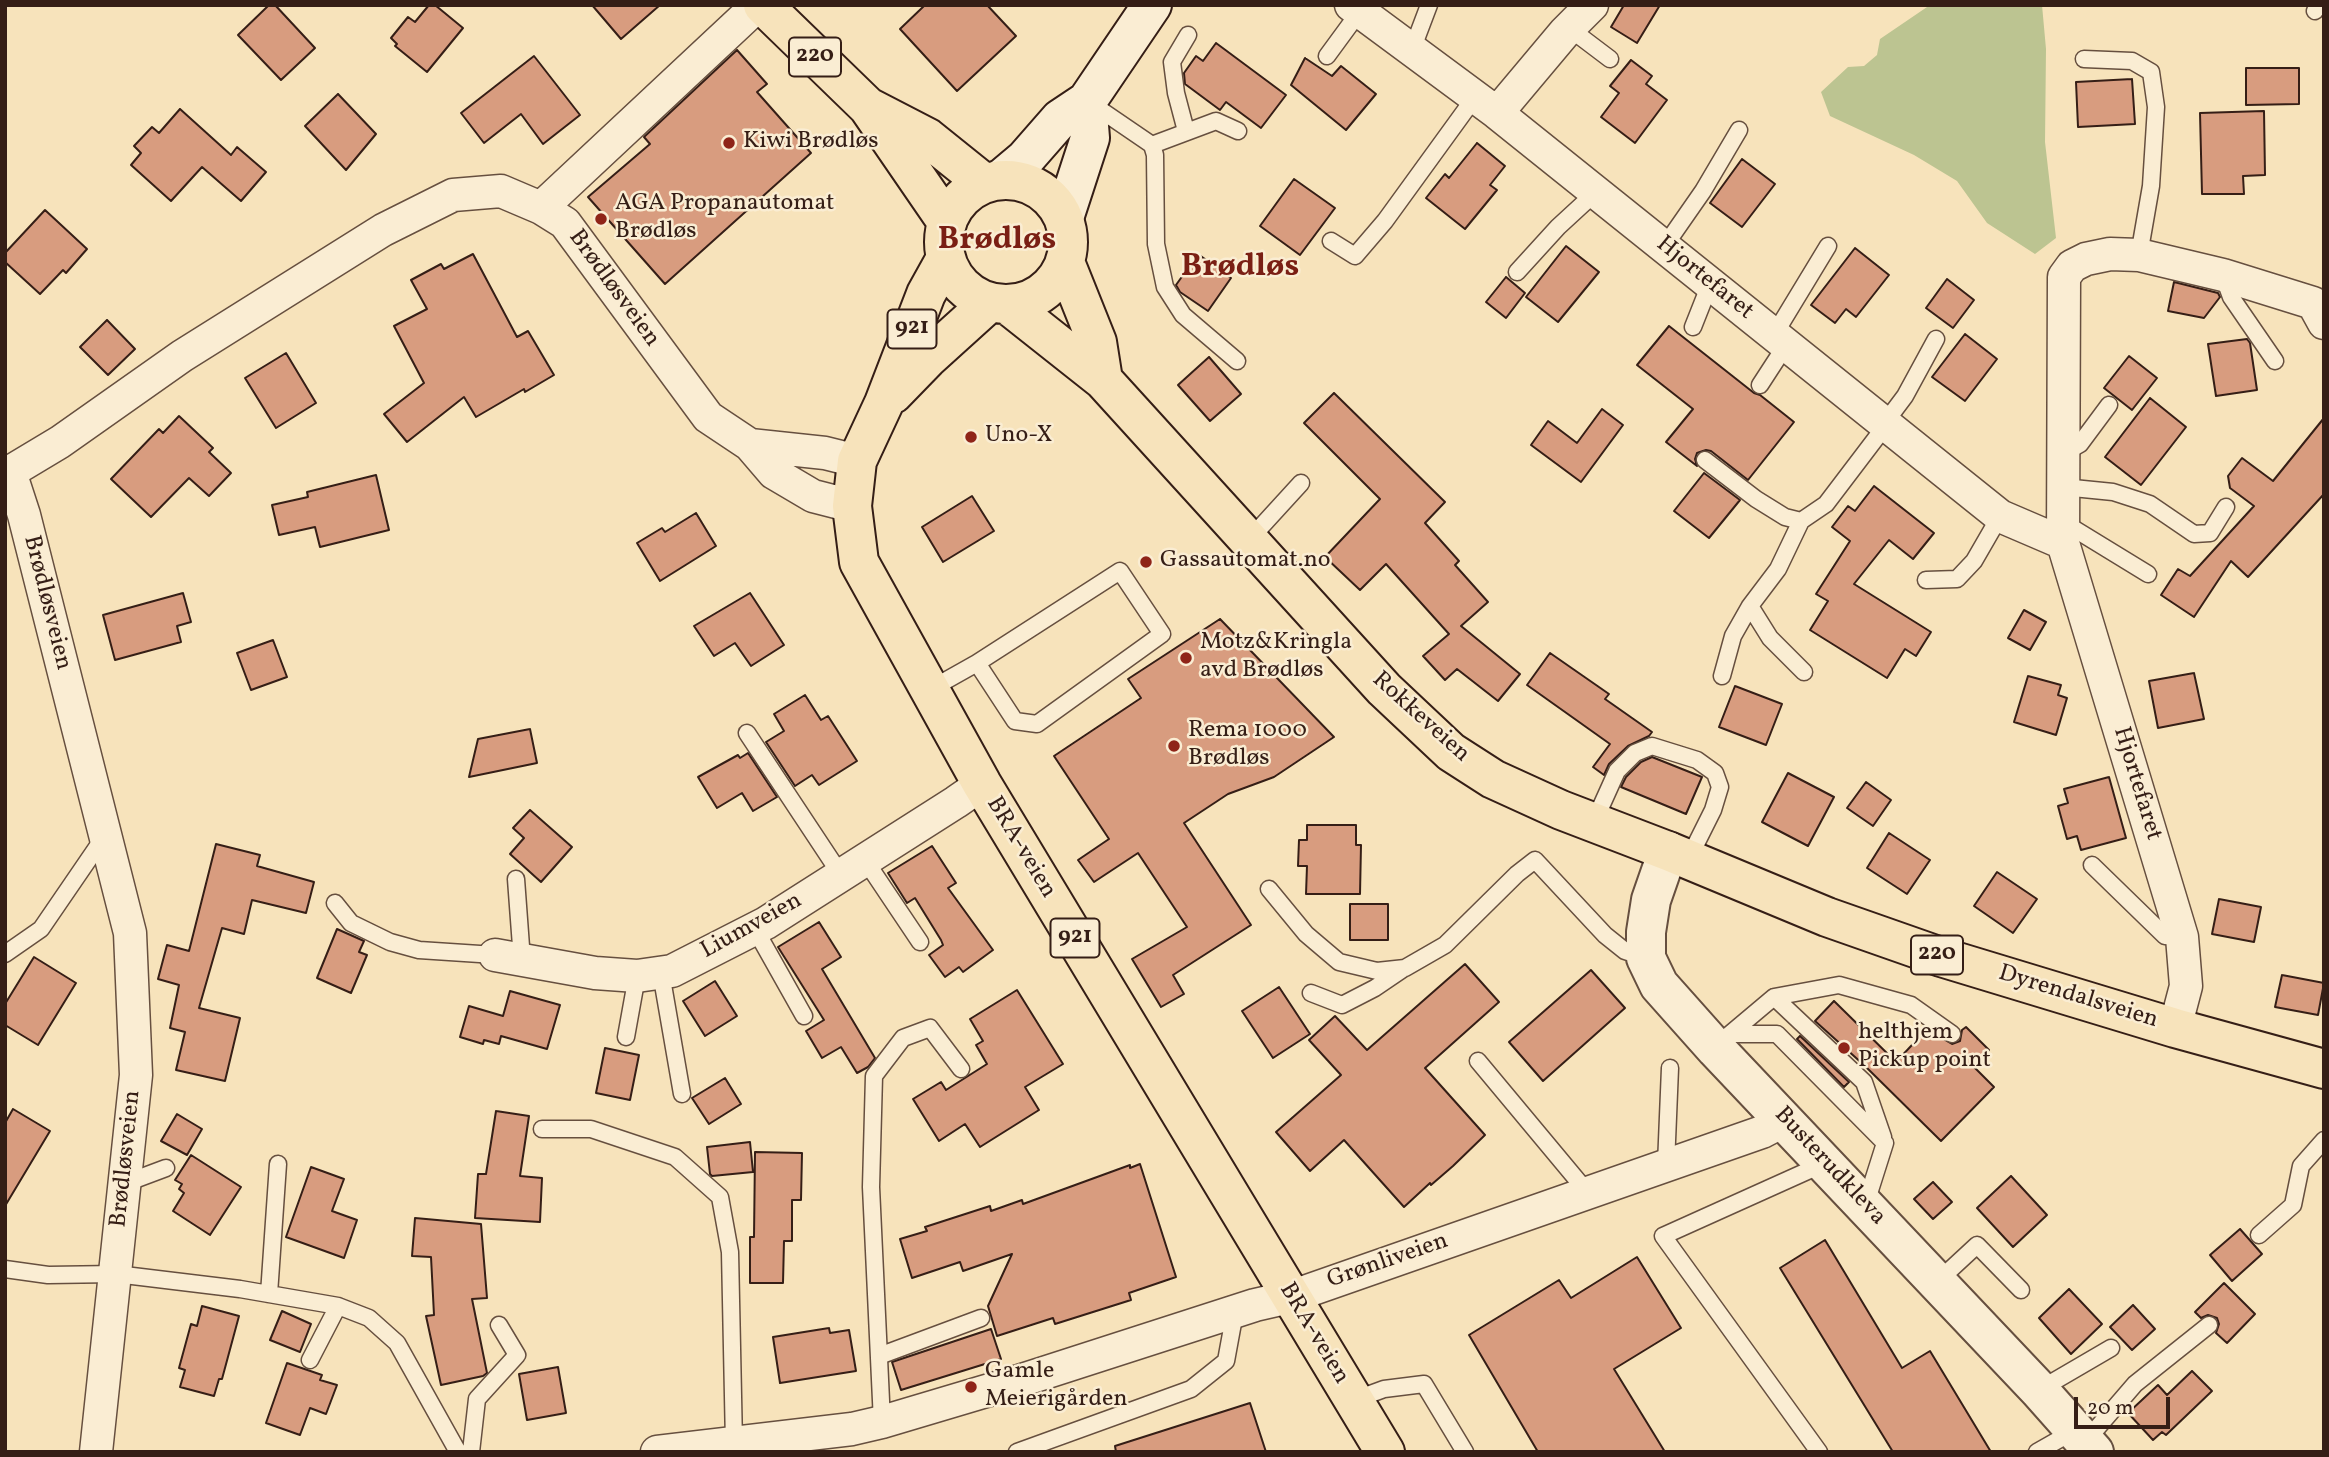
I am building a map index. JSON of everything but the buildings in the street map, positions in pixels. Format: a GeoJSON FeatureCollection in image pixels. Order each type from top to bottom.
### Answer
{"type":"FeatureCollection","features":[{"type":"Feature","properties":{"kind":"main road","name":"220"},"geometry":{"type":"LineString","coordinates":[[760,5],[868,107],[928,138],[992,182],[1026,183],[1049,197],[1064,218]]}},
{"type":"Feature","properties":{"kind":"main road","name":"220"},"geometry":{"type":"LineString","coordinates":[[868,107],[946,240],[955,278],[970,293],[999,303]]}},
{"type":"Feature","properties":{"kind":"main road"},"geometry":{"type":"LineString","coordinates":[[946,240],[956,206],[968,192],[992,182]]}},
{"type":"Feature","properties":{"kind":"main road"},"geometry":{"type":"LineString","coordinates":[[999,303],[1032,298],[1052,283],[1065,262],[1068,240],[1064,218]]}},
{"type":"Feature","properties":{"kind":"main road","name":"BRA-veien"},"geometry":{"type":"LineString","coordinates":[[946,240],[884,403],[857,461],[852,506],[859,562],[982,784],[1385,1452]]}},
{"type":"Feature","properties":{"kind":"main road"},"geometry":{"type":"LineString","coordinates":[[1065,262],[1097,342],[1103,380]]}},
{"type":"Feature","properties":{"kind":"main road","name":"BRA-veien"},"geometry":{"type":"LineString","coordinates":[[884,403],[927,359],[999,303]]}},
{"type":"Feature","properties":{"kind":"main road","name":"Rokkeveien"},"geometry":{"type":"LineString","coordinates":[[999,303],[1103,380],[1384,689],[1451,752],[1493,779],[1577,816]]}},
{"type":"Feature","properties":{"kind":"main road","name":"Dyrendalsveien"},"geometry":{"type":"LineString","coordinates":[[1577,816],[1793,904],[1941,957],[2175,1028],[2324,1069]]}},
{"type":"Feature","properties":{"kind":"street"},"geometry":{"type":"LineString","coordinates":[[541,208],[760,5]]}},
{"type":"Feature","properties":{"kind":"street"},"geometry":{"type":"LineString","coordinates":[[992,182],[1025,159],[1060,119],[1087,101],[1152,5]]}},
{"type":"Feature","properties":{"kind":"street"},"geometry":{"type":"LineString","coordinates":[[1486,105],[1592,5]]}},
{"type":"Feature","properties":{"kind":"street","name":"Hjortefaret"},"geometry":{"type":"LineString","coordinates":[[1356,8],[1486,105],[2000,516],[2063,532]]}},
{"type":"Feature","properties":{"kind":"street"},"geometry":{"type":"LineString","coordinates":[[1064,218],[1090,138],[1087,101]]}},
{"type":"Feature","properties":{"kind":"street","name":"Brødløsveien"},"geometry":{"type":"LineString","coordinates":[[96,1452],[126,1183],[135,1075],[130,933],[27,528],[8,473],[60,442],[250,312],[383,230],[453,195],[501,191],[541,208],[565,223],[708,417],[750,445],[774,473],[813,496],[852,506]]}},
{"type":"Feature","properties":{"kind":"street","name":"Hjortefaret"},"geometry":{"type":"LineString","coordinates":[[2175,1028],[2186,986],[2182,937],[2063,532],[2064,277],[2072,266],[2086,259],[2110,254],[2139,255],[2223,275],[2321,306]]}},
{"type":"Feature","properties":{"kind":"street","name":"Brødløsveien"},"geometry":{"type":"LineString","coordinates":[[750,445],[825,453],[857,461]]}},
{"type":"Feature","properties":{"kind":"street","name":"Liumveien"},"geometry":{"type":"LineString","coordinates":[[508,957],[595,973],[649,974],[671,971],[755,929],[982,784]]}},
{"type":"Feature","properties":{"kind":"street"},"geometry":{"type":"LineString","coordinates":[[1646,958],[1646,932],[1651,900],[1678,856]]}},
{"type":"Feature","properties":{"kind":"street","name":"Busterudkleva"},"geometry":{"type":"LineString","coordinates":[[1646,958],[1659,985],[1723,1041],[1786,1120],[2085,1441]]}},
{"type":"Feature","properties":{"kind":"street","name":"Grønliveien"},"geometry":{"type":"LineString","coordinates":[[657,1452],[739,1448],[882,1422],[1290,1297],[1762,1132],[1786,1120]]}},
{"type":"Feature","properties":{"kind":"lane"},"geometry":{"type":"LineString","coordinates":[[1412,50],[1429,5]]}},
{"type":"Feature","properties":{"kind":"lane"},"geometry":{"type":"LineString","coordinates":[[1327,57],[1356,8]]}},
{"type":"Feature","properties":{"kind":"lane"},"geometry":{"type":"LineString","coordinates":[[1569,28],[1610,59]]}},
{"type":"Feature","properties":{"kind":"lane"},"geometry":{"type":"LineString","coordinates":[[1186,131],[1176,93],[1172,62],[1188,35]]}},
{"type":"Feature","properties":{"kind":"lane"},"geometry":{"type":"LineString","coordinates":[[2084,59],[2132,61],[2151,72],[2156,107],[2151,186],[2139,255]]}},
{"type":"Feature","properties":{"kind":"lane"},"geometry":{"type":"LineString","coordinates":[[1087,101],[1152,145],[1155,156],[1156,244],[1165,287],[1183,315],[1237,360]]}},
{"type":"Feature","properties":{"kind":"lane"},"geometry":{"type":"LineString","coordinates":[[1331,241],[1355,256],[1486,105]]}},
{"type":"Feature","properties":{"kind":"lane"},"geometry":{"type":"LineString","coordinates":[[1152,145],[1216,121],[1238,131]]}},
{"type":"Feature","properties":{"kind":"lane"},"geometry":{"type":"LineString","coordinates":[[1664,247],[1703,191],[1739,131]]}},
{"type":"Feature","properties":{"kind":"lane"},"geometry":{"type":"LineString","coordinates":[[1517,272],[1558,227],[1596,192]]}},
{"type":"Feature","properties":{"kind":"lane"},"geometry":{"type":"LineString","coordinates":[[1760,385],[1828,246]]}},
{"type":"Feature","properties":{"kind":"lane"},"geometry":{"type":"LineString","coordinates":[[2223,275],[2231,297],[2275,360]]}},
{"type":"Feature","properties":{"kind":"lane"},"geometry":{"type":"LineString","coordinates":[[1693,327],[1710,284]]}},
{"type":"Feature","properties":{"kind":"lane"},"geometry":{"type":"LineString","coordinates":[[1722,676],[1733,636],[1750,606],[1778,569],[1801,521],[1826,504],[1885,425],[1905,396],[1936,339]]}},
{"type":"Feature","properties":{"kind":"lane"},"geometry":{"type":"LineString","coordinates":[[2064,453],[2080,444],[2109,405]]}},
{"type":"Feature","properties":{"kind":"lane"},"geometry":{"type":"LineString","coordinates":[[1705,460],[1756,499],[1785,517],[1801,521]]}},
{"type":"Feature","properties":{"kind":"lane"},"geometry":{"type":"LineString","coordinates":[[1248,541],[1301,483]]}},
{"type":"Feature","properties":{"kind":"lane"},"geometry":{"type":"LineString","coordinates":[[2063,487],[2113,492],[2150,503],[2194,534],[2210,533],[2226,508]]}},
{"type":"Feature","properties":{"kind":"lane"},"geometry":{"type":"LineString","coordinates":[[1926,580],[1957,579],[1974,561],[2000,516]]}},
{"type":"Feature","properties":{"kind":"lane"},"geometry":{"type":"LineString","coordinates":[[2063,532],[2148,573]]}},
{"type":"Feature","properties":{"kind":"lane"},"geometry":{"type":"LineString","coordinates":[[929,690],[977,663],[1120,571],[1162,634],[1037,724],[1015,720],[977,663]]}},
{"type":"Feature","properties":{"kind":"lane"},"geometry":{"type":"LineString","coordinates":[[1750,606],[1770,638],[1804,672]]}},
{"type":"Feature","properties":{"kind":"lane"},"geometry":{"type":"LineString","coordinates":[[747,733],[853,867],[920,942]]}},
{"type":"Feature","properties":{"kind":"lane"},"geometry":{"type":"LineString","coordinates":[[1577,816],[1635,753],[1653,746],[1697,760],[1715,774],[1720,787],[1713,810],[1678,856]]}},
{"type":"Feature","properties":{"kind":"lane"},"geometry":{"type":"LineString","coordinates":[[5,954],[41,929],[105,835]]}},
{"type":"Feature","properties":{"kind":"lane"},"geometry":{"type":"LineString","coordinates":[[1311,993],[1342,1005],[1375,988],[1445,945],[1517,874],[1535,860],[1605,935],[1625,951],[1646,958]]}},
{"type":"Feature","properties":{"kind":"lane"},"geometry":{"type":"LineString","coordinates":[[2092,866],[2165,936],[2182,937]]}},
{"type":"Feature","properties":{"kind":"lane"},"geometry":{"type":"LineString","coordinates":[[335,903],[351,923],[390,942],[419,950],[508,957],[516,879]]}},
{"type":"Feature","properties":{"kind":"lane"},"geometry":{"type":"LineString","coordinates":[[1269,889],[1306,934],[1339,962],[1377,971],[1405,968]]}},
{"type":"Feature","properties":{"kind":"lane"},"geometry":{"type":"LineString","coordinates":[[755,929],[804,1016]]}},
{"type":"Feature","properties":{"kind":"lane"},"geometry":{"type":"LineString","coordinates":[[626,1037],[649,974]]}},
{"type":"Feature","properties":{"kind":"lane"},"geometry":{"type":"LineString","coordinates":[[649,974],[682,1094]]}},
{"type":"Feature","properties":{"kind":"lane"},"geometry":{"type":"LineString","coordinates":[[1723,1041],[1774,997],[1839,985],[1911,1005],[1952,1034]]}},
{"type":"Feature","properties":{"kind":"lane"},"geometry":{"type":"LineString","coordinates":[[1774,997],[1864,1082],[1885,1143],[1866,1206]]}},
{"type":"Feature","properties":{"kind":"lane"},"geometry":{"type":"LineString","coordinates":[[882,1422],[871,1187],[874,1076],[902,1038],[930,1027],[961,1069]]}},
{"type":"Feature","properties":{"kind":"lane"},"geometry":{"type":"LineString","coordinates":[[1723,1041],[1777,1034],[1885,1143]]}},
{"type":"Feature","properties":{"kind":"lane"},"geometry":{"type":"LineString","coordinates":[[1478,1061],[1587,1193]]}},
{"type":"Feature","properties":{"kind":"lane"},"geometry":{"type":"LineString","coordinates":[[1667,1165],[1670,1068]]}},
{"type":"Feature","properties":{"kind":"lane"},"geometry":{"type":"LineString","coordinates":[[542,1129],[591,1129],[675,1157],[720,1197],[730,1252],[739,1448]]}},
{"type":"Feature","properties":{"kind":"lane"},"geometry":{"type":"LineString","coordinates":[[2259,1235],[2293,1205],[2301,1166],[2324,1140]]}},
{"type":"Feature","properties":{"kind":"lane"},"geometry":{"type":"LineString","coordinates":[[1819,1452],[1663,1236],[1826,1163]]}},
{"type":"Feature","properties":{"kind":"lane"},"geometry":{"type":"LineString","coordinates":[[269,1294],[278,1164]]}},
{"type":"Feature","properties":{"kind":"lane"},"geometry":{"type":"LineString","coordinates":[[126,1183],[166,1168]]}},
{"type":"Feature","properties":{"kind":"lane"},"geometry":{"type":"LineString","coordinates":[[1937,1282],[1977,1245],[2021,1290]]}},
{"type":"Feature","properties":{"kind":"lane"},"geometry":{"type":"LineString","coordinates":[[5,1269],[48,1275],[116,1274],[269,1294],[338,1306],[369,1318],[397,1343],[458,1452]]}},
{"type":"Feature","properties":{"kind":"lane"},"geometry":{"type":"LineString","coordinates":[[310,1360],[338,1306]]}},
{"type":"Feature","properties":{"kind":"lane"},"geometry":{"type":"LineString","coordinates":[[1017,1452],[1191,1390],[1226,1361],[1235,1312]]}},
{"type":"Feature","properties":{"kind":"lane"},"geometry":{"type":"LineString","coordinates":[[879,1356],[981,1318]]}},
{"type":"Feature","properties":{"kind":"lane"},"geometry":{"type":"LineString","coordinates":[[471,1452],[477,1399],[517,1355],[499,1325]]}},
{"type":"Feature","properties":{"kind":"lane"},"geometry":{"type":"LineString","coordinates":[[2037,1452],[2085,1441],[2135,1384],[2209,1325]]}},
{"type":"Feature","properties":{"kind":"lane"},"geometry":{"type":"LineString","coordinates":[[2039,1390],[2110,1348]]}},
{"type":"Feature","properties":{"kind":"lane"},"geometry":{"type":"LineString","coordinates":[[1353,1401],[1384,1389],[1424,1384],[1465,1452]]}},
{"type":"Feature","properties":{"kind":"green space"},"geometry":{"type":"Polygon","coordinates":[[[1930,5],[2042,5],[2046,49],[2045,142],[2056,238],[2035,254],[1987,223],[1957,181],[1914,155],[1830,116],[1821,92],[1848,67],[1864,66],[1877,55],[1880,39],[1930,5]]]}},
{"type":"Feature","properties":{"kind":"place","name":"Kiwi Brødløs"},"geometry":{"type":"Point","coordinates":[729,143]}},
{"type":"Feature","properties":{"kind":"place","name":"AGA Propanautomat Brødløs"},"geometry":{"type":"Point","coordinates":[601,219]}},
{"type":"Feature","properties":{"kind":"place","name":"Uno-X"},"geometry":{"type":"Point","coordinates":[971,437]}},
{"type":"Feature","properties":{"kind":"place","name":"Gassautomat.no"},"geometry":{"type":"Point","coordinates":[1146,562]}},
{"type":"Feature","properties":{"kind":"place","name":"Motz&Kringla avd Brødløs"},"geometry":{"type":"Point","coordinates":[1186,658]}},
{"type":"Feature","properties":{"kind":"place","name":"Rema 1000 Brødløs"},"geometry":{"type":"Point","coordinates":[1174,746]}},
{"type":"Feature","properties":{"kind":"place","name":"helthjem Pickup point"},"geometry":{"type":"Point","coordinates":[1844,1048]}},
{"type":"Feature","properties":{"kind":"place","name":"Gamle Meierigården"},"geometry":{"type":"Point","coordinates":[971,1387]}},
{"type":"Feature","properties":{"kind":"district","name":"Brødløs"},"geometry":{"type":"Point","coordinates":[997,242]}},
{"type":"Feature","properties":{"kind":"district","name":"Brødløs"},"geometry":{"type":"Point","coordinates":[1240,269]}}]}
